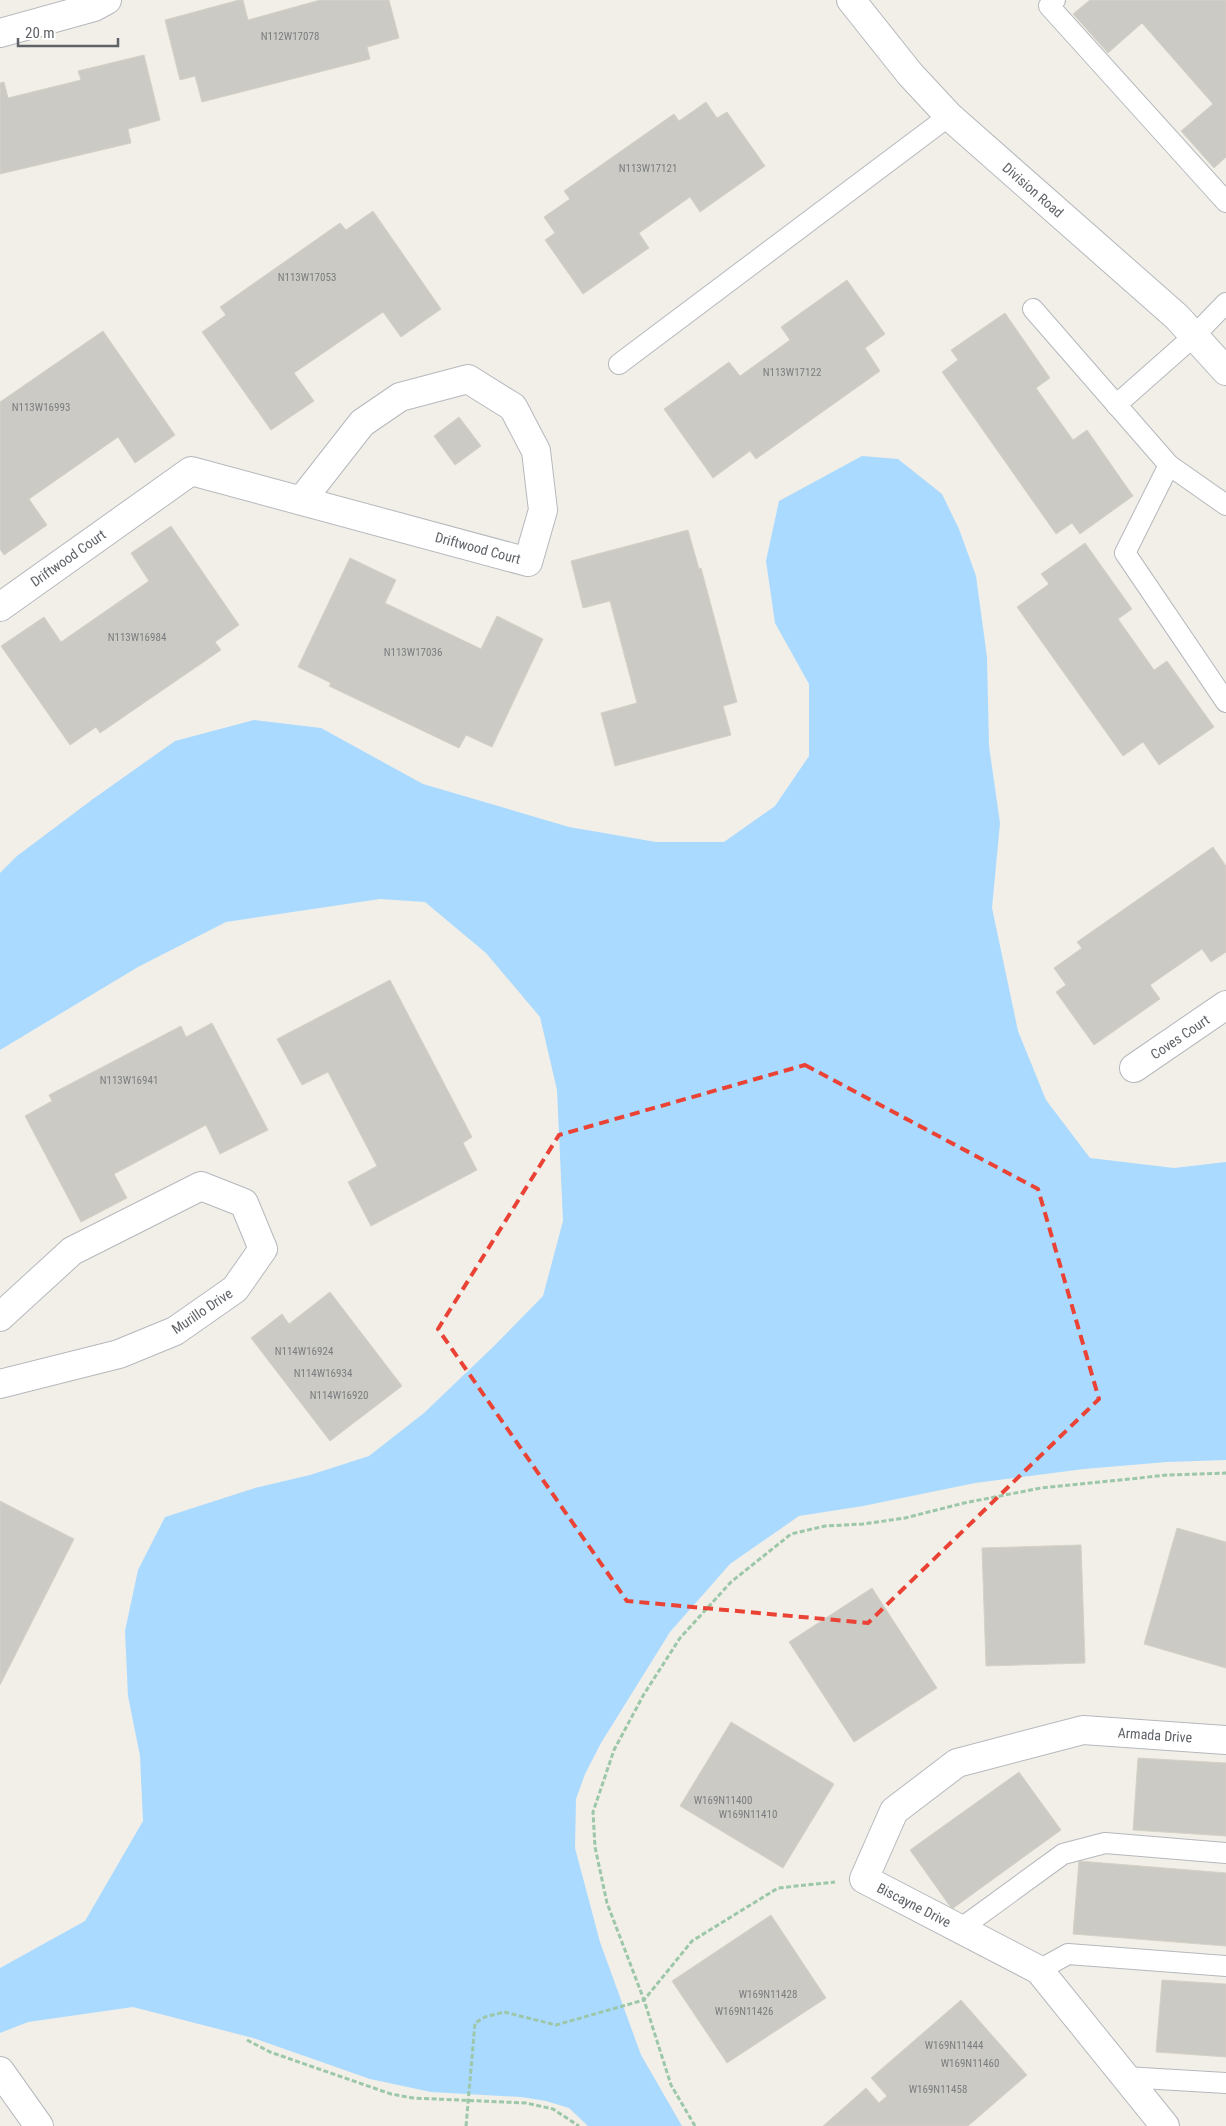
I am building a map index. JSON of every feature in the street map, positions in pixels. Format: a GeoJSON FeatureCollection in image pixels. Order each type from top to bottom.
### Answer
{"type":"FeatureCollection","features":[{"type":"Feature","properties":{"kind":"street"},"geometry":{"type":"LineString","coordinates":[[0,33],[94,7],[107,0]]}},
{"type":"Feature","properties":{"kind":"street","name":"Division Road"},"geometry":{"type":"LineString","coordinates":[[851,0],[910,74],[950,116],[1177,317],[1226,370]]}},
{"type":"Feature","properties":{"kind":"street","name":"Driftwood Court"},"geometry":{"type":"LineString","coordinates":[[0,607],[191,471],[301,501],[528,562],[542,510],[536,451],[513,407],[468,379],[400,397],[362,423],[301,501]]}},
{"type":"Feature","properties":{"kind":"street","name":"Coves Court"},"geometry":{"type":"LineString","coordinates":[[1134,1068],[1226,1005]]}},
{"type":"Feature","properties":{"kind":"street","name":"Murillo Drive"},"geometry":{"type":"LineString","coordinates":[[0,1317],[72,1251],[201,1186],[244,1203],[263,1249],[236,1289],[176,1331],[119,1354],[0,1384]]}},
{"type":"Feature","properties":{"kind":"street","name":"Armada Drive"},"geometry":{"type":"LineString","coordinates":[[1083,1730],[1226,1740]]}},
{"type":"Feature","properties":{"kind":"street","name":"Biscayne Drive"},"geometry":{"type":"LineString","coordinates":[[1083,1730],[957,1763],[894,1811],[864,1879],[1039,1970],[1165,2126]]}},
{"type":"Feature","properties":{"kind":"street"},"geometry":{"type":"LineString","coordinates":[[0,2071],[39,2126]]}},
{"type":"Feature","properties":{"kind":"lane"},"geometry":{"type":"LineString","coordinates":[[1055,0],[1049,6],[1226,202]]}},
{"type":"Feature","properties":{"kind":"lane"},"geometry":{"type":"LineString","coordinates":[[620,364],[950,116]]}},
{"type":"Feature","properties":{"kind":"lane"},"geometry":{"type":"LineString","coordinates":[[1116,405],[1194,336],[1226,303]]}},
{"type":"Feature","properties":{"kind":"lane"},"geometry":{"type":"LineString","coordinates":[[1032,309],[1169,465],[1226,505]]}},
{"type":"Feature","properties":{"kind":"lane"},"geometry":{"type":"LineString","coordinates":[[1169,465],[1126,553],[1226,702]]}},
{"type":"Feature","properties":{"kind":"lane"},"geometry":{"type":"LineString","coordinates":[[960,1929],[1063,1854],[1105,1843],[1226,1853]]}},
{"type":"Feature","properties":{"kind":"lane"},"geometry":{"type":"LineString","coordinates":[[1039,1970],[1068,1954],[1226,1966]]}},
{"type":"Feature","properties":{"kind":"lane"},"geometry":{"type":"LineString","coordinates":[[1125,2077],[1226,2083]]}},
{"type":"Feature","properties":{"kind":"path"},"geometry":{"type":"LineString","coordinates":[[695,2126],[671,2085],[644,2000],[607,1903],[595,1847],[593,1812],[614,1750],[644,1694],[680,1638],[731,1582],[791,1534],[824,1526],[863,1524],[904,1518],[964,1503],[1042,1488],[1168,1475],[1226,1473]]}},
{"type":"Feature","properties":{"kind":"path"},"geometry":{"type":"LineString","coordinates":[[466,2126],[475,2023],[485,2017],[504,2012],[556,2025],[644,2000],[692,1941],[778,1888],[864,1879]]}},
{"type":"Feature","properties":{"kind":"path"},"geometry":{"type":"LineString","coordinates":[[247,2040],[270,2052],[391,2094],[413,2098],[526,2103],[553,2109],[579,2126]]}},
{"type":"Feature","properties":{"kind":"highlighted area"},"geometry":{"type":"Polygon","coordinates":[[[805,1065],[1038,1189],[1099,1399],[868,1623],[627,1601],[438,1329],[559,1135],[805,1065]]]}},
{"type":"Feature","properties":{"kind":"water"},"geometry":{"type":"Polygon","coordinates":[[[862,456],[898,459],[942,494],[959,529],[976,576],[987,657],[989,746],[1000,823],[992,908],[1018,1031],[1046,1100],[1090,1158],[1174,1168],[1226,1162],[1226,1460],[1167,1462],[1084,1469],[975,1483],[863,1506],[799,1516],[730,1564],[670,1632],[601,1743],[585,1774],[576,1799],[575,1848],[600,1942],[641,2055],[682,2126],[588,2126],[569,2108],[546,2101],[521,2097],[431,2092],[370,2079],[253,2038],[133,2007],[28,2022],[0,2033],[0,1968],[85,1921],[143,1821],[140,1756],[128,1696],[125,1631],[138,1570],[165,1517],[255,1488],[310,1475],[369,1456],[424,1413],[543,1296],[563,1221],[557,1090],[540,1017],[486,953],[425,902],[380,899],[226,922],[138,967],[0,1050],[0,873],[17,856],[175,741],[254,720],[321,728],[423,784],[569,827],[656,842],[724,842],[775,806],[809,756],[809,684],[775,623],[766,561],[779,501],[862,456]]]}},
{"type":"Feature","properties":{"kind":"building"},"geometry":{"type":"Polygon","coordinates":[[[243,0],[248,20],[320,0],[389,0],[399,38],[367,47],[370,59],[202,102],[195,76],[180,80],[165,20],[243,0]]]}},
{"type":"Feature","properties":{"kind":"building"},"geometry":{"type":"Polygon","coordinates":[[[1090,0],[1226,0],[1226,157],[1214,168],[1181,131],[1213,104],[1142,23],[1108,53],[1073,14],[1090,0]]]}},
{"type":"Feature","properties":{"kind":"building"},"geometry":{"type":"Polygon","coordinates":[[[144,55],[160,120],[128,129],[131,143],[0,174],[0,83],[4,82],[8,98],[81,80],[78,71],[144,55]]]}},
{"type":"Feature","properties":{"kind":"building"},"geometry":{"type":"Polygon","coordinates":[[[706,102],[717,118],[727,112],[765,166],[700,212],[690,197],[639,233],[649,248],[583,294],[545,240],[555,233],[544,217],[570,199],[564,191],[674,114],[679,121],[706,102]]]}},
{"type":"Feature","properties":{"kind":"building"},"geometry":{"type":"Polygon","coordinates":[[[373,211],[441,309],[401,337],[383,312],[294,373],[314,401],[271,430],[202,332],[226,315],[220,307],[340,223],[346,230],[373,211]]]}},
{"type":"Feature","properties":{"kind":"building"},"geometry":{"type":"Polygon","coordinates":[[[847,280],[885,334],[865,348],[880,371],[756,459],[750,451],[713,478],[664,409],[729,362],[740,376],[790,340],[781,327],[847,280]]]}},
{"type":"Feature","properties":{"kind":"building"},"geometry":{"type":"Polygon","coordinates":[[[1005,313],[1050,378],[1036,388],[1073,440],[1087,430],[1133,496],[1080,534],[1072,523],[1056,534],[942,372],[958,360],[951,350],[1005,313]]]}},
{"type":"Feature","properties":{"kind":"building"},"geometry":{"type":"Polygon","coordinates":[[[103,331],[175,435],[135,463],[118,437],[29,499],[47,525],[4,555],[0,549],[0,402],[103,331]]]}},
{"type":"Feature","properties":{"kind":"building"},"geometry":{"type":"Polygon","coordinates":[[[459,417],[481,446],[455,465],[434,436],[459,417]]]}},
{"type":"Feature","properties":{"kind":"building"},"geometry":{"type":"Polygon","coordinates":[[[171,526],[239,625],[215,642],[221,650],[100,733],[96,727],[70,745],[1,646],[44,617],[61,642],[149,581],[131,553],[171,526]]]}},
{"type":"Feature","properties":{"kind":"building"},"geometry":{"type":"Polygon","coordinates":[[[688,530],[699,569],[701,568],[737,702],[723,706],[731,735],[615,766],[601,713],[637,703],[610,601],[583,608],[571,561],[688,530]]]}},
{"type":"Feature","properties":{"kind":"building"},"geometry":{"type":"Polygon","coordinates":[[[1085,543],[1132,609],[1118,619],[1154,670],[1167,661],[1214,727],[1159,765],[1143,742],[1123,756],[1017,607],[1049,584],[1041,574],[1085,543]]]}},
{"type":"Feature","properties":{"kind":"building"},"geometry":{"type":"Polygon","coordinates":[[[350,558],[396,580],[385,603],[481,649],[497,616],[543,639],[492,747],[466,735],[459,748],[329,686],[331,683],[298,667],[350,558]]]}},
{"type":"Feature","properties":{"kind":"building"},"geometry":{"type":"Polygon","coordinates":[[[1213,847],[1226,866],[1226,952],[1211,962],[1202,949],[1150,985],[1160,999],[1094,1045],[1056,992],[1066,985],[1054,968],[1082,948],[1077,942],[1213,847]]]}},
{"type":"Feature","properties":{"kind":"building"},"geometry":{"type":"Polygon","coordinates":[[[390,980],[472,1137],[463,1143],[477,1170],[371,1226],[348,1182],[377,1166],[328,1072],[302,1085],[277,1039],[390,980]]]}},
{"type":"Feature","properties":{"kind":"building"},"geometry":{"type":"Polygon","coordinates":[[[212,1023],[268,1130],[220,1154],[206,1125],[114,1174],[127,1198],[81,1222],[25,1116],[52,1101],[49,1095],[181,1026],[186,1037],[212,1023]]]}},
{"type":"Feature","properties":{"kind":"building"},"geometry":{"type":"Polygon","coordinates":[[[330,1292],[402,1386],[330,1441],[251,1338],[282,1314],[289,1324],[330,1292]]]}},
{"type":"Feature","properties":{"kind":"building"},"geometry":{"type":"Polygon","coordinates":[[[0,1501],[74,1539],[0,1685],[0,1501]]]}},
{"type":"Feature","properties":{"kind":"building"},"geometry":{"type":"Polygon","coordinates":[[[1177,1528],[1226,1542],[1226,1668],[1144,1644],[1177,1528]]]}},
{"type":"Feature","properties":{"kind":"building"},"geometry":{"type":"Polygon","coordinates":[[[1081,1545],[1085,1663],[986,1666],[982,1548],[1081,1545]]]}},
{"type":"Feature","properties":{"kind":"building"},"geometry":{"type":"Polygon","coordinates":[[[872,1588],[937,1688],[854,1742],[789,1642],[872,1588]]]}},
{"type":"Feature","properties":{"kind":"building"},"geometry":{"type":"Polygon","coordinates":[[[731,1722],[834,1784],[783,1868],[680,1806],[731,1722]]]}},
{"type":"Feature","properties":{"kind":"building"},"geometry":{"type":"Polygon","coordinates":[[[1138,1758],[1226,1763],[1226,1836],[1133,1830],[1138,1758]]]}},
{"type":"Feature","properties":{"kind":"building"},"geometry":{"type":"Polygon","coordinates":[[[1019,1772],[1061,1830],[952,1909],[910,1850],[1019,1772]]]}},
{"type":"Feature","properties":{"kind":"building"},"geometry":{"type":"Polygon","coordinates":[[[1079,1861],[1226,1873],[1226,1946],[1073,1934],[1079,1861]]]}},
{"type":"Feature","properties":{"kind":"building"},"geometry":{"type":"Polygon","coordinates":[[[771,1915],[826,1998],[727,2063],[672,1981],[771,1915]]]}},
{"type":"Feature","properties":{"kind":"building"},"geometry":{"type":"Polygon","coordinates":[[[1162,1980],[1226,1984],[1226,2057],[1156,2052],[1162,1980]]]}},
{"type":"Feature","properties":{"kind":"building"},"geometry":{"type":"Polygon","coordinates":[[[961,2000],[1027,2075],[968,2126],[823,2126],[866,2088],[879,2103],[887,2096],[871,2078],[961,2000]]]}}]}
